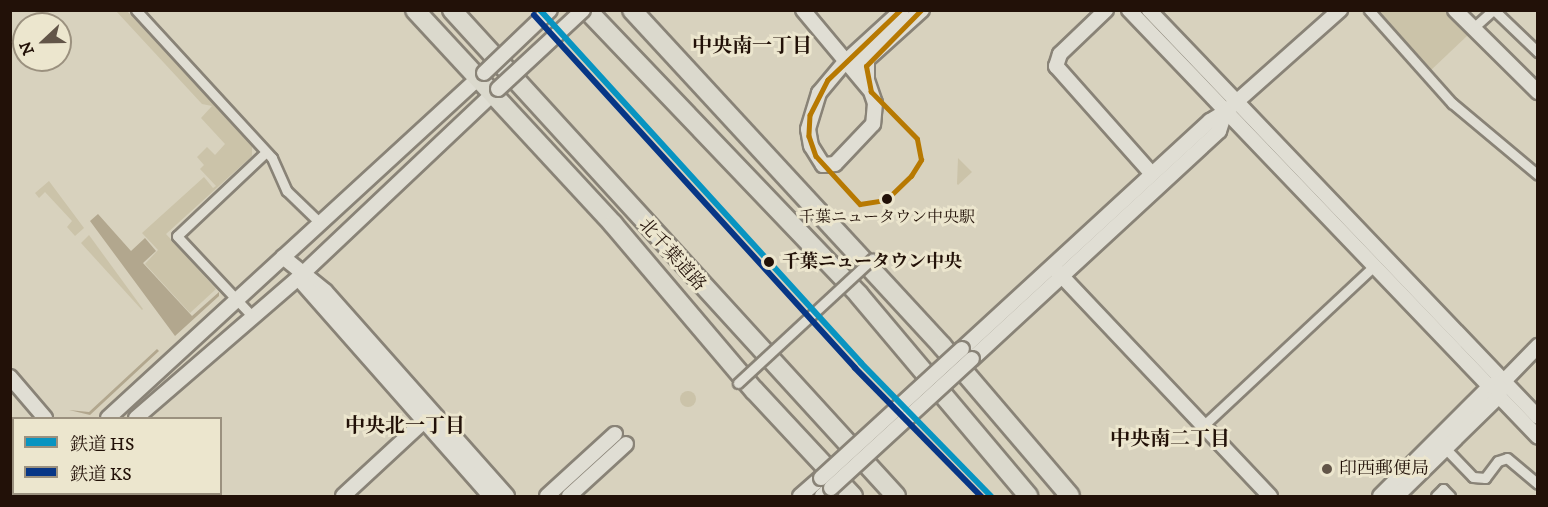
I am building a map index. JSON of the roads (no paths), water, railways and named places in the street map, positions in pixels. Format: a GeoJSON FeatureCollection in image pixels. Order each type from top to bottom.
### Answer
{"type":"FeatureCollection","features":[{"type":"Feature","properties":{"kind":"highway","name":"北千葉道路"},"geometry":{"type":"LineString","coordinates":[[452,10],[896,496]]}},
{"type":"Feature","properties":{"kind":"highway"},"geometry":{"type":"LineString","coordinates":[[585,10],[860,295],[1028,496]]}},
{"type":"Feature","properties":{"kind":"highway"},"geometry":{"type":"LineString","coordinates":[[632,10],[942,346],[1071,496]]}},
{"type":"Feature","properties":{"kind":"highway","name":"北千葉道路"},"geometry":{"type":"LineString","coordinates":[[417,13],[481,76],[613,224],[760,396],[853,496]]}},
{"type":"Feature","properties":{"kind":"street"},"geometry":{"type":"LineString","coordinates":[[136,10],[266,152],[286,191],[321,224]]}},
{"type":"Feature","properties":{"kind":"street"},"geometry":{"type":"LineString","coordinates":[[109,417],[321,224],[550,10]]}},
{"type":"Feature","properties":{"kind":"street"},"geometry":{"type":"LineString","coordinates":[[137,417],[301,275],[585,10]]}},
{"type":"Feature","properties":{"kind":"street"},"geometry":{"type":"LineString","coordinates":[[803,10],[844,63],[871,92]]}},
{"type":"Feature","properties":{"kind":"street"},"geometry":{"type":"LineString","coordinates":[[867,62],[876,114],[869,132],[835,164],[823,165],[811,146],[810,115],[819,93],[844,63],[902,10]]}},
{"type":"Feature","properties":{"kind":"street"},"geometry":{"type":"LineString","coordinates":[[844,63],[856,66],[867,62],[922,10]]}},
{"type":"Feature","properties":{"kind":"street"},"geometry":{"type":"LineString","coordinates":[[1106,10],[1060,54],[1056,66],[1152,174]]}},
{"type":"Feature","properties":{"kind":"street"},"geometry":{"type":"LineString","coordinates":[[1130,10],[1373,267],[1538,437]]}},
{"type":"Feature","properties":{"kind":"street"},"geometry":{"type":"LineString","coordinates":[[1149,10],[1538,417]]}},
{"type":"Feature","properties":{"kind":"street"},"geometry":{"type":"LineString","coordinates":[[800,496],[825,487],[972,359],[1152,174],[1209,121],[1237,102],[1340,10]]}},
{"type":"Feature","properties":{"kind":"street"},"geometry":{"type":"LineString","coordinates":[[1369,10],[1452,103],[1538,175]]}},
{"type":"Feature","properties":{"kind":"street"},"geometry":{"type":"LineString","coordinates":[[1455,10],[1538,92]]}},
{"type":"Feature","properties":{"kind":"street"},"geometry":{"type":"LineString","coordinates":[[1472,29],[1493,10],[1538,52]]}},
{"type":"Feature","properties":{"kind":"street"},"geometry":{"type":"LineString","coordinates":[[825,487],[962,349],[1057,272],[1219,131],[1225,112]]}},
{"type":"Feature","properties":{"kind":"street"},"geometry":{"type":"LineString","coordinates":[[253,317],[177,236],[266,152]]}},
{"type":"Feature","properties":{"kind":"street"},"geometry":{"type":"LineString","coordinates":[[283,257],[301,275],[490,496]]}},
{"type":"Feature","properties":{"kind":"street"},"geometry":{"type":"LineString","coordinates":[[738,384],[872,259]]}},
{"type":"Feature","properties":{"kind":"street"},"geometry":{"type":"LineString","coordinates":[[1203,426],[1373,267]]}},
{"type":"Feature","properties":{"kind":"street"},"geometry":{"type":"LineString","coordinates":[[1057,272],[1270,496]]}},
{"type":"Feature","properties":{"kind":"street"},"geometry":{"type":"LineString","coordinates":[[301,275],[325,291],[507,496]]}},
{"type":"Feature","properties":{"kind":"street"},"geometry":{"type":"LineString","coordinates":[[1380,496],[1494,391],[1538,346]]}},
{"type":"Feature","properties":{"kind":"street"},"geometry":{"type":"LineString","coordinates":[[10,377],[44,417]]}},
{"type":"Feature","properties":{"kind":"street"},"geometry":{"type":"LineString","coordinates":[[1401,495],[1494,391]]}},
{"type":"Feature","properties":{"kind":"street"},"geometry":{"type":"LineString","coordinates":[[343,496],[424,421]]}},
{"type":"Feature","properties":{"kind":"street"},"geometry":{"type":"LineString","coordinates":[[547,496],[615,434]]}},
{"type":"Feature","properties":{"kind":"street"},"geometry":{"type":"LineString","coordinates":[[569,496],[626,444]]}},
{"type":"Feature","properties":{"kind":"street"},"geometry":{"type":"LineString","coordinates":[[1445,448],[1473,477],[1485,478],[1498,461],[1507,458],[1538,484]]}},
{"type":"Feature","properties":{"kind":"street"},"geometry":{"type":"LineString","coordinates":[[1436,496],[1443,489],[1450,496]]}},
{"type":"Feature","properties":{"kind":"rail line","name":"HS"},"geometry":{"type":"LineString","coordinates":[[540,10],[861,363],[991,496]]}},
{"type":"Feature","properties":{"kind":"rail line","name":"KS"},"geometry":{"type":"LineString","coordinates":[[534,15],[855,368],[981,496]]}},
{"type":"Feature","properties":{"kind":"place","name":"千葉ニュータウン中央駅"},"geometry":{"type":"Point","coordinates":[887,199]}},
{"type":"Feature","properties":{"kind":"place","name":"千葉ニュータウン中央"},"geometry":{"type":"Point","coordinates":[769,262]}},
{"type":"Feature","properties":{"kind":"place","name":"印西郵便局"},"geometry":{"type":"Point","coordinates":[1327,469]}},
{"type":"Feature","properties":{"kind":"district","name":"中央南一丁目"},"geometry":{"type":"Point","coordinates":[752,46]}},
{"type":"Feature","properties":{"kind":"district","name":"中央北一丁目"},"geometry":{"type":"Point","coordinates":[405,426]}},
{"type":"Feature","properties":{"kind":"district","name":"中央南二丁目"},"geometry":{"type":"Point","coordinates":[1170,439]}}]}
